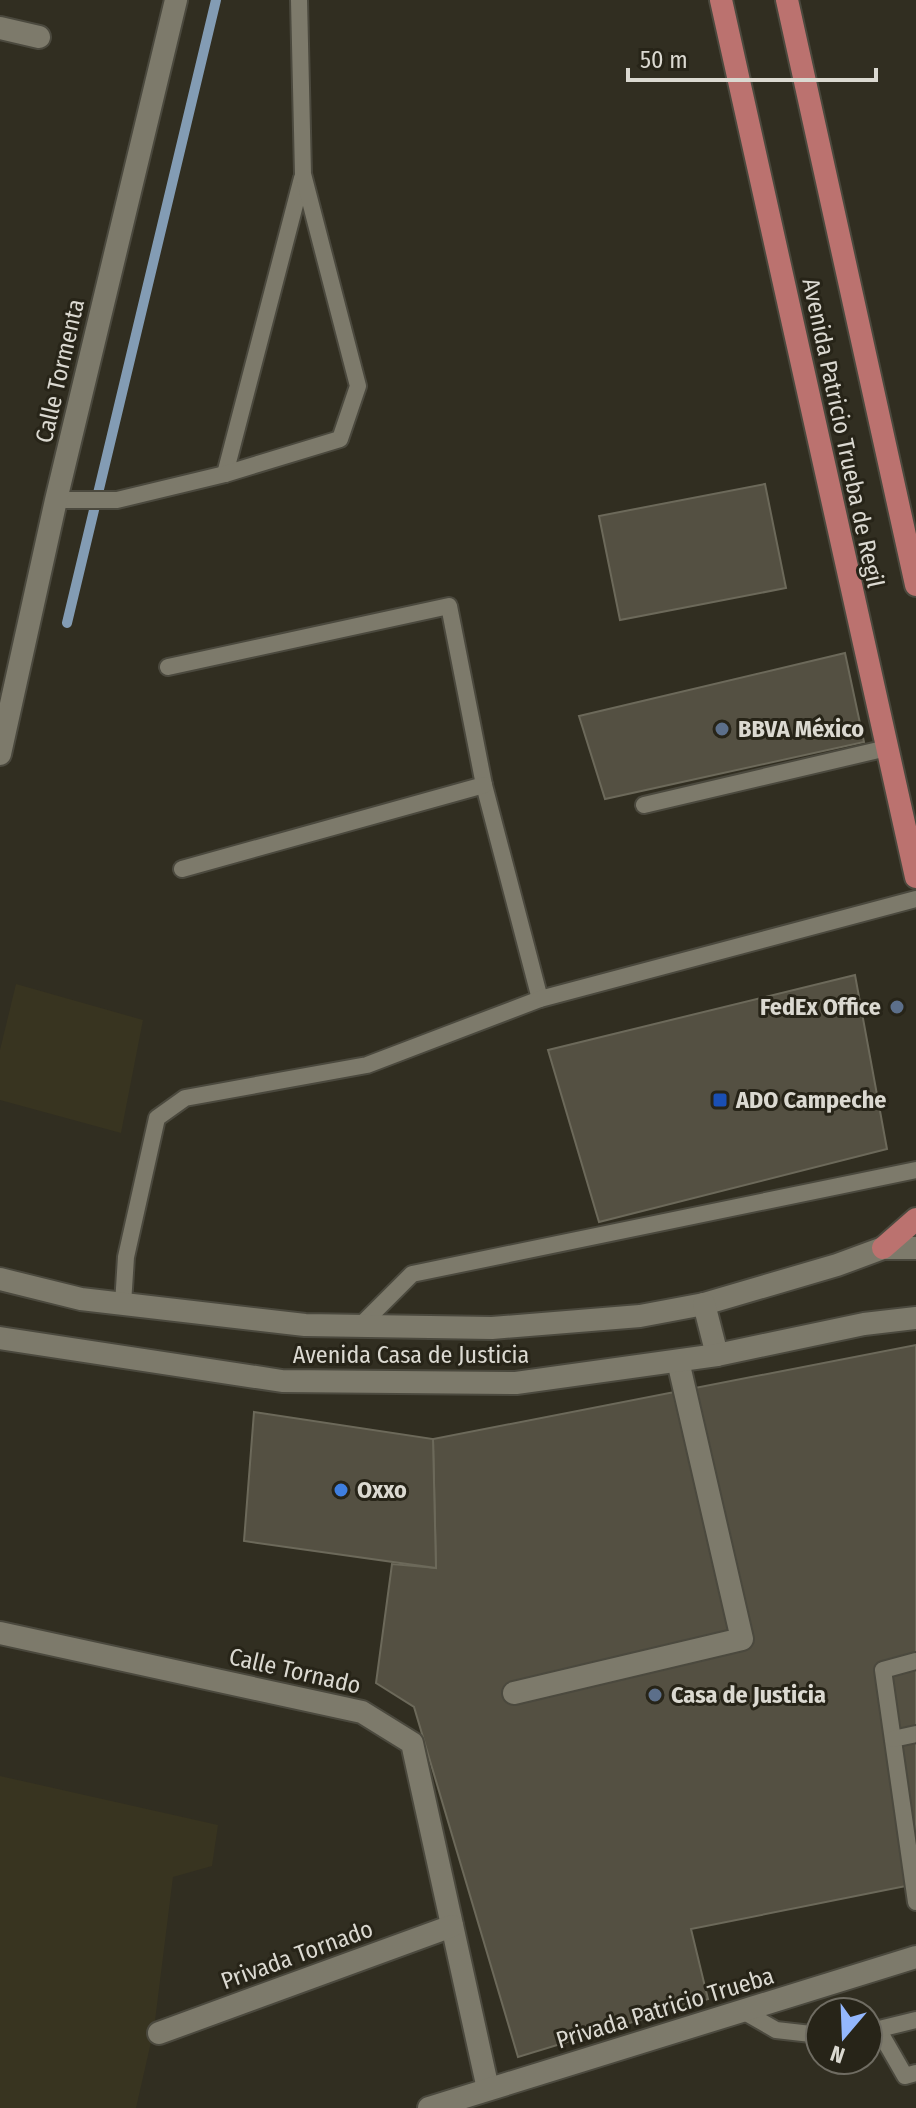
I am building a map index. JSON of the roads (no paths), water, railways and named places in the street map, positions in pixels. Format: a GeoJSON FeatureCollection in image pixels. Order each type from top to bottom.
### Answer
{"type":"FeatureCollection","features":[{"type":"Feature","properties":{"kind":"main road","name":"Avenida Patricio Trueba de Regil"},"geometry":{"type":"LineString","coordinates":[[721,0],[916,877]]}},
{"type":"Feature","properties":{"kind":"main road","name":"Avenida Patricio Trueba de Regil"},"geometry":{"type":"LineString","coordinates":[[787,0],[916,585]]}},
{"type":"Feature","properties":{"kind":"main road"},"geometry":{"type":"LineString","coordinates":[[883,1248],[916,1219]]}},
{"type":"Feature","properties":{"kind":"street","name":"Calle Tormenta"},"geometry":{"type":"LineString","coordinates":[[0,754],[6,693],[56,500],[176,0]]}},
{"type":"Feature","properties":{"kind":"street"},"geometry":{"type":"LineString","coordinates":[[0,28],[39,37]]}},
{"type":"Feature","properties":{"kind":"street"},"geometry":{"type":"LineString","coordinates":[[883,1248],[916,1248]]}},
{"type":"Feature","properties":{"kind":"street","name":"Avenida Casa de Justicia"},"geometry":{"type":"LineString","coordinates":[[0,1279],[81,1299],[305,1325],[492,1328],[640,1316],[704,1304],[837,1265],[883,1248]]}},
{"type":"Feature","properties":{"kind":"street"},"geometry":{"type":"LineString","coordinates":[[704,1304],[717,1355]]}},
{"type":"Feature","properties":{"kind":"street","name":"Avenida Casa de Justicia"},"geometry":{"type":"LineString","coordinates":[[0,1338],[282,1381],[516,1383],[717,1355],[864,1324],[916,1318]]}},
{"type":"Feature","properties":{"kind":"street"},"geometry":{"type":"LineString","coordinates":[[514,1693],[742,1639],[678,1361]]}},
{"type":"Feature","properties":{"kind":"street","name":"Calle Tornado"},"geometry":{"type":"LineString","coordinates":[[0,1633],[362,1712],[412,1743],[488,2089]]}},
{"type":"Feature","properties":{"kind":"street","name":"Privada Tornado"},"geometry":{"type":"LineString","coordinates":[[159,2033],[452,1926]]}},
{"type":"Feature","properties":{"kind":"street","name":"Privada Patricio Trueba"},"geometry":{"type":"LineString","coordinates":[[429,2108],[916,1957]]}},
{"type":"Feature","properties":{"kind":"lane"},"geometry":{"type":"LineString","coordinates":[[56,500],[117,500],[225,474],[340,439],[358,386],[303,174],[299,0]]}},
{"type":"Feature","properties":{"kind":"lane"},"geometry":{"type":"LineString","coordinates":[[225,474],[303,174]]}},
{"type":"Feature","properties":{"kind":"lane"},"geometry":{"type":"LineString","coordinates":[[168,667],[449,606],[484,785],[540,999]]}},
{"type":"Feature","properties":{"kind":"lane"},"geometry":{"type":"LineString","coordinates":[[644,805],[887,748]]}},
{"type":"Feature","properties":{"kind":"lane"},"geometry":{"type":"LineString","coordinates":[[182,869],[484,785]]}},
{"type":"Feature","properties":{"kind":"lane"},"geometry":{"type":"LineString","coordinates":[[123,1304],[126,1257],[157,1118],[185,1098],[367,1065],[540,999],[916,899]]}},
{"type":"Feature","properties":{"kind":"lane"},"geometry":{"type":"LineString","coordinates":[[360,1326],[412,1274],[916,1170]]}},
{"type":"Feature","properties":{"kind":"lane"},"geometry":{"type":"LineString","coordinates":[[916,1661],[883,1670],[916,1902]]}},
{"type":"Feature","properties":{"kind":"lane"},"geometry":{"type":"LineString","coordinates":[[893,1739],[916,1734]]}},
{"type":"Feature","properties":{"kind":"lane"},"geometry":{"type":"LineString","coordinates":[[743,2011],[776,2030],[804,2033]]}},
{"type":"Feature","properties":{"kind":"lane"},"geometry":{"type":"LineString","coordinates":[[884,2028],[916,2020]]}},
{"type":"Feature","properties":{"kind":"lane"},"geometry":{"type":"LineString","coordinates":[[884,2046],[905,2076],[916,2073]]}},
{"type":"Feature","properties":{"kind":"waterway"},"geometry":{"type":"LineString","coordinates":[[67,623],[216,0]]}},
{"type":"Feature","properties":{"kind":"place","name":"BBVA México"},"geometry":{"type":"Point","coordinates":[722,729]}},
{"type":"Feature","properties":{"kind":"place","name":"FedEx Office"},"geometry":{"type":"Point","coordinates":[897,1007]}},
{"type":"Feature","properties":{"kind":"place","name":"ADO Campeche"},"geometry":{"type":"Point","coordinates":[720,1100]}},
{"type":"Feature","properties":{"kind":"place","name":"Oxxo"},"geometry":{"type":"Point","coordinates":[341,1490]}},
{"type":"Feature","properties":{"kind":"place","name":"Casa de Justicia"},"geometry":{"type":"Point","coordinates":[655,1695]}}]}
